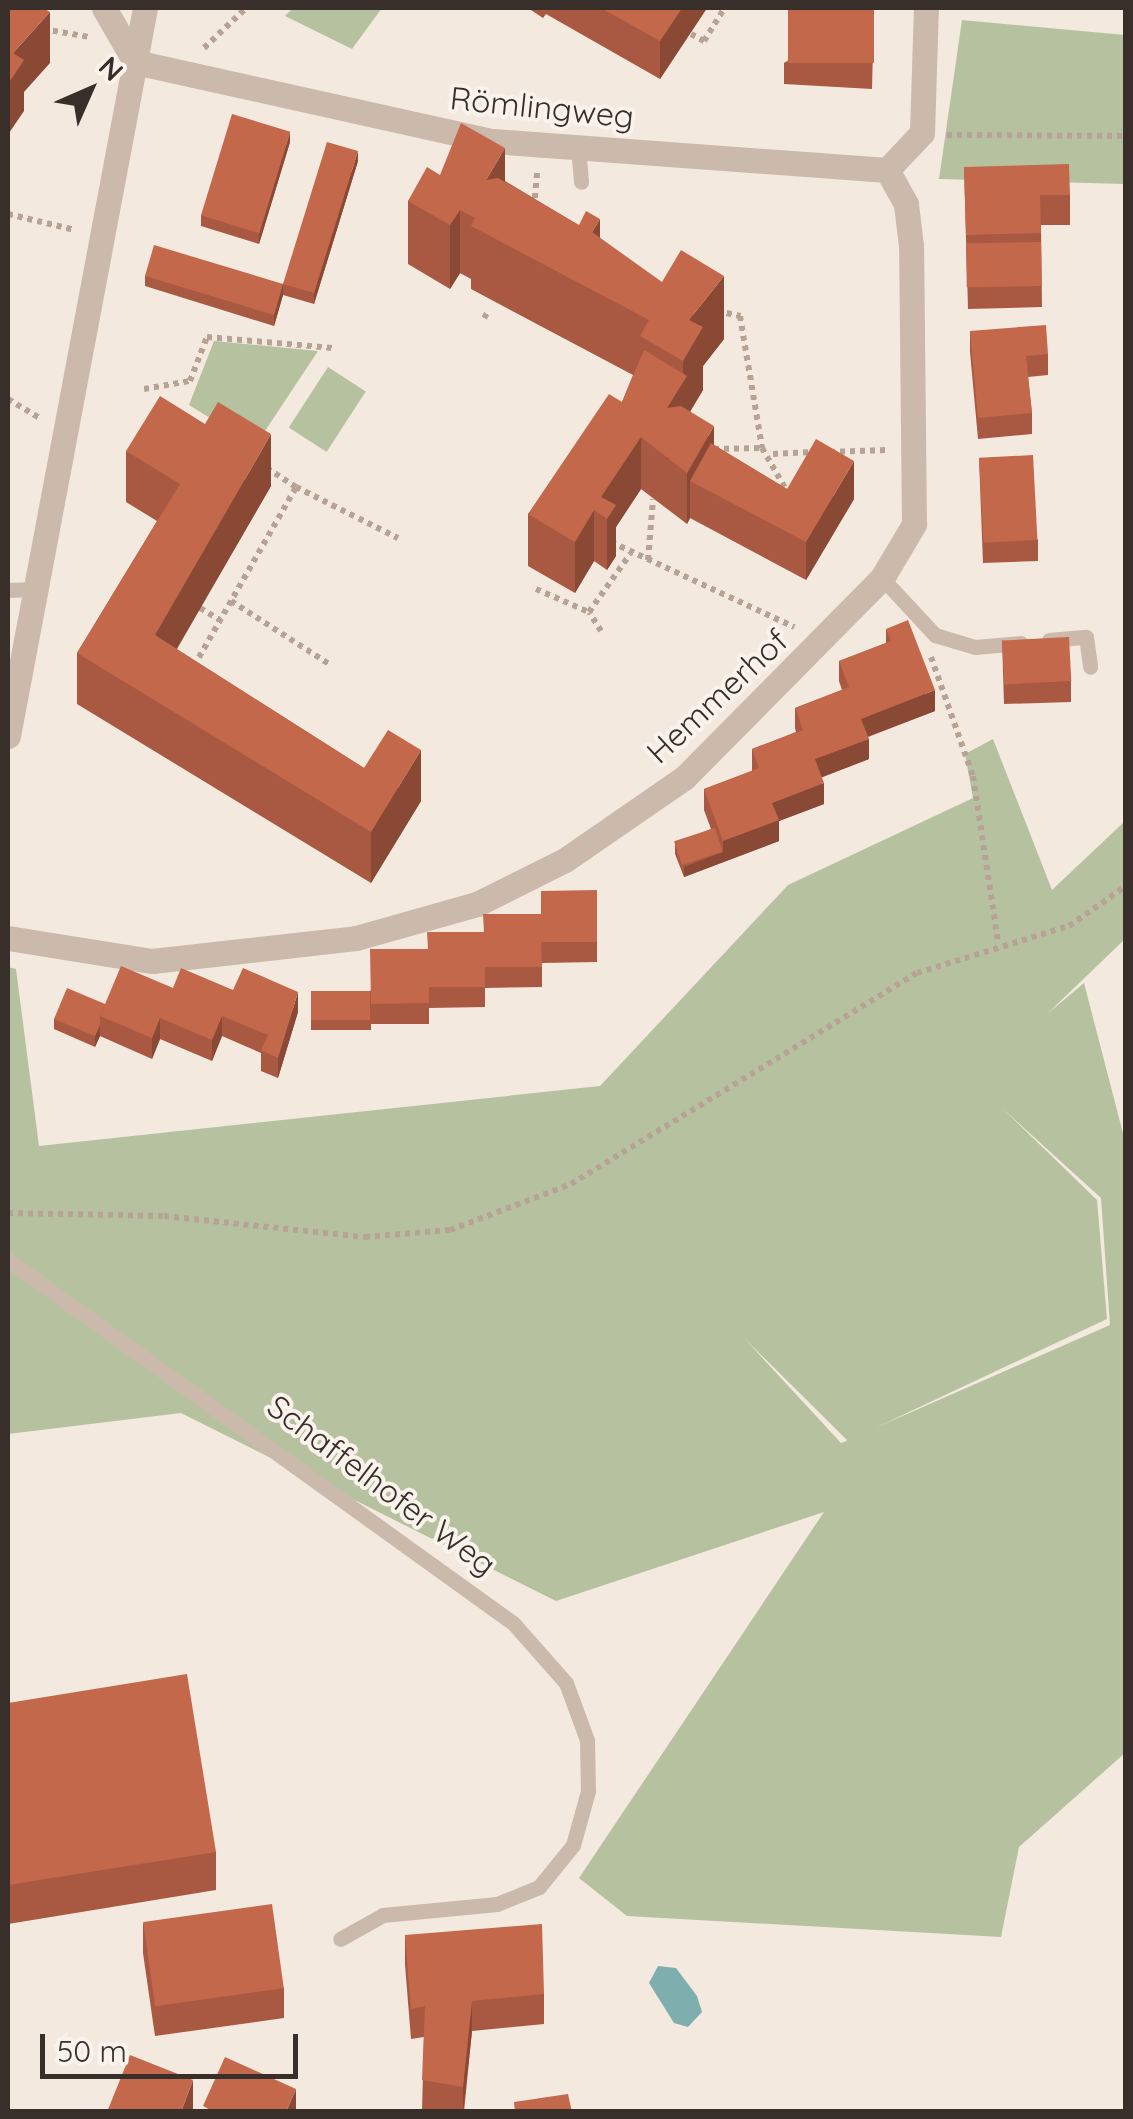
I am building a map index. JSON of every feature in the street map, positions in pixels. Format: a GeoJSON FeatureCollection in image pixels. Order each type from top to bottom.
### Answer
{"type":"FeatureCollection","features":[{"type":"Feature","properties":{"kind":"street"},"geometry":{"type":"LineString","coordinates":[[104,8],[130,52]]}},
{"type":"Feature","properties":{"kind":"street"},"geometry":{"type":"LineString","coordinates":[[8,736],[130,52],[145,8]]}},
{"type":"Feature","properties":{"kind":"street"},"geometry":{"type":"LineString","coordinates":[[887,170],[922,133],[926,8]]}},
{"type":"Feature","properties":{"kind":"street","name":"Römlingweg"},"geometry":{"type":"LineString","coordinates":[[130,52],[184,72],[540,144],[887,170]]}},
{"type":"Feature","properties":{"kind":"street","name":"Hemmerhof"},"geometry":{"type":"LineString","coordinates":[[8,938],[152,961],[356,938],[477,904],[565,860],[684,778],[882,578],[914,524],[920,449],[911,246],[906,204],[887,170]]}},
{"type":"Feature","properties":{"kind":"lane"},"geometry":{"type":"LineString","coordinates":[[578,147],[581,182]]}},
{"type":"Feature","properties":{"kind":"lane"},"geometry":{"type":"LineString","coordinates":[[882,578],[935,635],[975,647],[1086,637],[1090,667]]}},
{"type":"Feature","properties":{"kind":"lane"},"geometry":{"type":"LineString","coordinates":[[8,590],[34,589]]}},
{"type":"Feature","properties":{"kind":"lane","name":"Schaffelhofer Weg"},"geometry":{"type":"LineString","coordinates":[[8,1260],[513,1623],[566,1683],[587,1740],[588,1791],[573,1845],[539,1887],[497,1904],[383,1915],[340,1939]]}},
{"type":"Feature","properties":{"kind":"path"},"geometry":{"type":"LineString","coordinates":[[184,72],[246,8]]}},
{"type":"Feature","properties":{"kind":"path"},"geometry":{"type":"LineString","coordinates":[[691,34],[704,41],[725,8]]}},
{"type":"Feature","properties":{"kind":"path"},"geometry":{"type":"LineString","coordinates":[[27,26],[130,52]]}},
{"type":"Feature","properties":{"kind":"path"},"geometry":{"type":"LineString","coordinates":[[922,133],[1126,136]]}},
{"type":"Feature","properties":{"kind":"path"},"geometry":{"type":"LineString","coordinates":[[532,226],[540,144]]}},
{"type":"Feature","properties":{"kind":"path"},"geometry":{"type":"LineString","coordinates":[[8,214],[99,235]]}},
{"type":"Feature","properties":{"kind":"path"},"geometry":{"type":"LineString","coordinates":[[704,309],[740,316],[762,448]]}},
{"type":"Feature","properties":{"kind":"path"},"geometry":{"type":"LineString","coordinates":[[484,318],[489,310]]}},
{"type":"Feature","properties":{"kind":"path"},"geometry":{"type":"LineString","coordinates":[[144,389],[190,380],[207,337],[333,348]]}},
{"type":"Feature","properties":{"kind":"path"},"geometry":{"type":"LineString","coordinates":[[696,450],[762,448],[773,454],[920,449]]}},
{"type":"Feature","properties":{"kind":"path"},"geometry":{"type":"LineString","coordinates":[[773,454],[791,500]]}},
{"type":"Feature","properties":{"kind":"path"},"geometry":{"type":"LineString","coordinates":[[260,464],[296,487],[398,538]]}},
{"type":"Feature","properties":{"kind":"path"},"geometry":{"type":"LineString","coordinates":[[204,685],[189,675],[296,487]]}},
{"type":"Feature","properties":{"kind":"path"},"geometry":{"type":"LineString","coordinates":[[648,560],[653,499]]}},
{"type":"Feature","properties":{"kind":"path"},"geometry":{"type":"LineString","coordinates":[[608,541],[822,640]]}},
{"type":"Feature","properties":{"kind":"path"},"geometry":{"type":"LineString","coordinates":[[589,612],[630,554]]}},
{"type":"Feature","properties":{"kind":"path"},"geometry":{"type":"LineString","coordinates":[[536,588],[589,612],[601,630]]}},
{"type":"Feature","properties":{"kind":"path"},"geometry":{"type":"LineString","coordinates":[[231,601],[328,664]]}},
{"type":"Feature","properties":{"kind":"path"},"geometry":{"type":"LineString","coordinates":[[200,608],[220,620]]}},
{"type":"Feature","properties":{"kind":"path"},"geometry":{"type":"LineString","coordinates":[[935,635],[931,658],[972,776],[998,942]]}},
{"type":"Feature","properties":{"kind":"path"},"geometry":{"type":"LineString","coordinates":[[8,1213],[164,1216],[365,1237],[450,1230],[571,1184],[917,973],[998,942],[1070,926],[1126,886]]}},
{"type":"Feature","properties":{"kind":"green space"},"geometry":{"type":"Polygon","coordinates":[[[293,8],[382,8],[352,49],[285,16],[293,8]]]}},
{"type":"Feature","properties":{"kind":"green space"},"geometry":{"type":"Polygon","coordinates":[[[962,20],[1125,35],[1125,184],[939,179],[962,20]]]}},
{"type":"Feature","properties":{"kind":"green space"},"geometry":{"type":"Polygon","coordinates":[[[214,341],[318,351],[255,446],[189,405],[214,341]]]}},
{"type":"Feature","properties":{"kind":"green space"},"geometry":{"type":"Polygon","coordinates":[[[328,367],[366,392],[327,452],[289,427],[328,367]]]}},
{"type":"Feature","properties":{"kind":"green space"},"geometry":{"type":"Polygon","coordinates":[[[993,739],[1052,890],[1125,821],[1125,939],[1047,1014],[1084,983],[1125,1141],[1125,1753],[1019,1847],[1001,1937],[627,1916],[579,1878],[824,1512],[556,1601],[181,1413],[8,1434],[8,967],[16,969],[39,1146],[600,1086],[788,885],[973,798],[965,754],[993,739]],[[1002,1108],[1097,1200],[1107,1319],[875,1428],[1110,1325],[1101,1198],[1002,1108]],[[745,1339],[841,1443],[847,1440],[745,1339]]]}},
{"type":"Feature","properties":{"kind":"water"},"geometry":{"type":"Polygon","coordinates":[[[658,1966],[676,1968],[697,1996],[702,2012],[688,2027],[674,2023],[649,1983],[658,1966]]]}},
{"type":"Feature","properties":{"kind":"building"},"geometry":{"type":"Polygon","coordinates":[[[8,8],[43,8],[50,12],[13,53],[24,60],[8,84],[8,8]]]}},
{"type":"Feature","properties":{"kind":"building"},"geometry":{"type":"Polygon","coordinates":[[[601,8],[682,8],[660,41],[601,8]]]}},
{"type":"Feature","properties":{"kind":"building"},"geometry":{"type":"Polygon","coordinates":[[[788,8],[874,8],[874,63],[788,63],[788,8]]]}},
{"type":"Feature","properties":{"kind":"building"},"geometry":{"type":"Polygon","coordinates":[[[232,114],[290,132],[259,233],[201,215],[232,114]]]}},
{"type":"Feature","properties":{"kind":"building"},"geometry":{"type":"Polygon","coordinates":[[[461,123],[505,148],[486,180],[498,178],[579,225],[586,211],[600,219],[592,232],[662,282],[681,250],[724,276],[689,320],[703,327],[683,361],[640,336],[649,320],[471,226],[475,218],[460,210],[450,225],[408,201],[427,167],[440,175],[461,123]]]}},
{"type":"Feature","properties":{"kind":"building"},"geometry":{"type":"Polygon","coordinates":[[[327,142],[358,151],[314,293],[283,284],[327,142]]]}},
{"type":"Feature","properties":{"kind":"building"},"geometry":{"type":"Polygon","coordinates":[[[1069,164],[1070,195],[1040,195],[1041,233],[966,235],[964,167],[1069,164]]]}},
{"type":"Feature","properties":{"kind":"building"},"geometry":{"type":"Polygon","coordinates":[[[1041,242],[1042,286],[967,287],[966,243],[1041,242]]]}},
{"type":"Feature","properties":{"kind":"building"},"geometry":{"type":"Polygon","coordinates":[[[154,245],[283,284],[274,315],[145,276],[154,245]]]}},
{"type":"Feature","properties":{"kind":"building"},"geometry":{"type":"Polygon","coordinates":[[[1046,325],[1048,354],[1026,356],[1032,413],[978,418],[970,331],[1046,325]]]}},
{"type":"Feature","properties":{"kind":"building"},"geometry":{"type":"Polygon","coordinates":[[[644,350],[687,376],[667,408],[681,406],[714,426],[687,473],[641,437],[601,497],[616,505],[607,519],[594,510],[575,542],[528,514],[609,394],[622,402],[644,350]]]}},
{"type":"Feature","properties":{"kind":"building"},"geometry":{"type":"Polygon","coordinates":[[[160,396],[205,424],[218,402],[271,434],[155,635],[364,768],[388,730],[421,750],[371,832],[77,653],[180,484],[126,451],[160,396]]]}},
{"type":"Feature","properties":{"kind":"building"},"geometry":{"type":"Polygon","coordinates":[[[816,439],[854,461],[806,542],[690,481],[711,443],[787,489],[816,439]]]}},
{"type":"Feature","properties":{"kind":"building"},"geometry":{"type":"Polygon","coordinates":[[[1033,455],[1037,540],[984,543],[979,458],[1033,455]]]}},
{"type":"Feature","properties":{"kind":"building"},"geometry":{"type":"Polygon","coordinates":[[[908,620],[935,690],[861,719],[869,739],[815,759],[824,783],[772,803],[779,820],[723,841],[704,789],[759,768],[752,749],[803,730],[795,708],[849,687],[839,661],[891,641],[886,629],[908,620]]]}},
{"type":"Feature","properties":{"kind":"building"},"geometry":{"type":"Polygon","coordinates":[[[1069,637],[1071,681],[1004,684],[1002,641],[1069,637]]]}},
{"type":"Feature","properties":{"kind":"building"},"geometry":{"type":"Polygon","coordinates":[[[715,828],[723,852],[682,865],[674,841],[715,828]]]}},
{"type":"Feature","properties":{"kind":"building"},"geometry":{"type":"Polygon","coordinates":[[[597,890],[597,942],[541,942],[542,967],[485,967],[485,987],[429,987],[429,1003],[371,1004],[370,949],[428,949],[427,932],[484,932],[483,914],[541,914],[541,891],[597,890]]]}},
{"type":"Feature","properties":{"kind":"building"},"geometry":{"type":"Polygon","coordinates":[[[121,966],[173,988],[181,968],[233,990],[243,968],[298,992],[278,1058],[261,1050],[268,1035],[222,1016],[212,1040],[160,1018],[152,1038],[100,1016],[121,966]]]}},
{"type":"Feature","properties":{"kind":"building"},"geometry":{"type":"Polygon","coordinates":[[[67,988],[105,1004],[95,1036],[54,1019],[67,988]]]}},
{"type":"Feature","properties":{"kind":"building"},"geometry":{"type":"Polygon","coordinates":[[[311,991],[370,991],[370,1020],[311,1020],[311,991]]]}},
{"type":"Feature","properties":{"kind":"building"},"geometry":{"type":"Polygon","coordinates":[[[187,1674],[216,1852],[8,1885],[8,1703],[187,1674]]]}},
{"type":"Feature","properties":{"kind":"building"},"geometry":{"type":"Polygon","coordinates":[[[272,1904],[284,1988],[155,2006],[143,1922],[272,1904]]]}},
{"type":"Feature","properties":{"kind":"building"},"geometry":{"type":"Polygon","coordinates":[[[542,1924],[544,1994],[472,2001],[463,2087],[422,2080],[425,2006],[411,2009],[405,1935],[542,1924]]]}},
{"type":"Feature","properties":{"kind":"building"},"geometry":{"type":"Polygon","coordinates":[[[130,2055],[193,2080],[181,2112],[107,2112],[130,2055]]]}},
{"type":"Feature","properties":{"kind":"building"},"geometry":{"type":"Polygon","coordinates":[[[225,2057],[296,2089],[286,2112],[214,2112],[203,2106],[225,2057]]]}},
{"type":"Feature","properties":{"kind":"building"},"geometry":{"type":"Polygon","coordinates":[[[568,2094],[572,2112],[515,2112],[514,2102],[568,2094]]]}}]}
